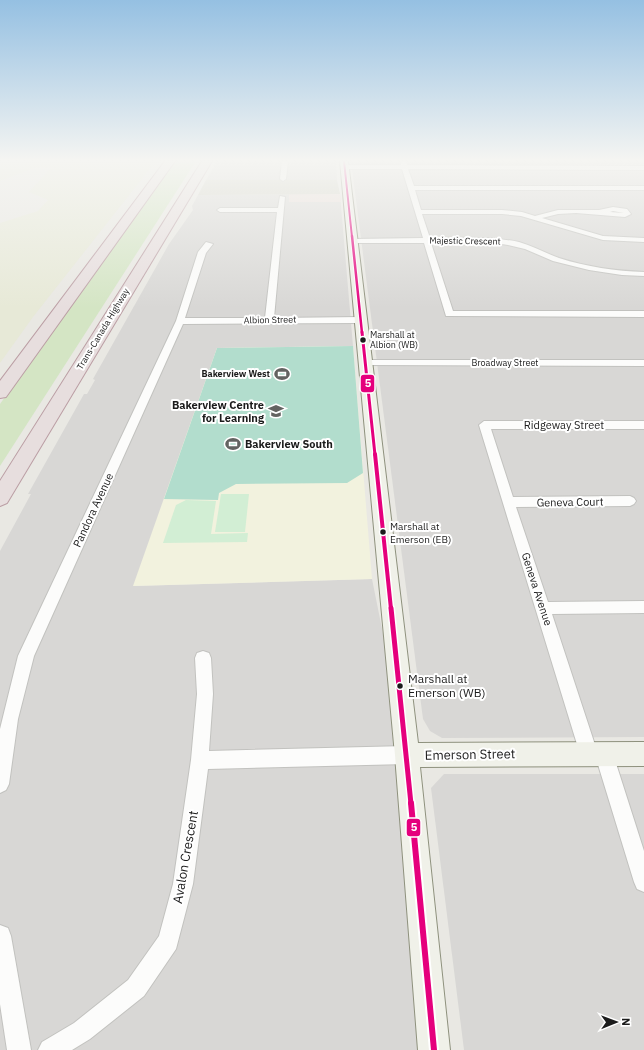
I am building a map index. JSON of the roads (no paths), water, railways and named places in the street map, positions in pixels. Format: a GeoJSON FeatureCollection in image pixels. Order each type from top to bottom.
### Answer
{"type":"FeatureCollection","features":[{"type":"Feature","properties":{"kind":"highway"},"geometry":{"type":"LineString","coordinates":[[0,393],[134,210]]}},
{"type":"Feature","properties":{"kind":"highway","name":"Trans-Canada Highway"},"geometry":{"type":"LineString","coordinates":[[0,498],[177,210]]}},
{"type":"Feature","properties":{"kind":"main road"},"geometry":{"type":"LineString","coordinates":[[349,210],[407,755],[434,1050]]}},
{"type":"Feature","properties":{"kind":"main road","name":"Emerson Street"},"geometry":{"type":"LineString","coordinates":[[407,755],[644,754]]}},
{"type":"Feature","properties":{"kind":"street"},"geometry":{"type":"LineString","coordinates":[[220,210],[280,210],[269,320]]}},
{"type":"Feature","properties":{"kind":"street"},"geometry":{"type":"LineString","coordinates":[[644,240],[604,238],[536,218],[502,212],[418,212],[449,314],[644,314]]}},
{"type":"Feature","properties":{"kind":"street"},"geometry":{"type":"LineString","coordinates":[[536,218],[550,213],[599,212]]}},
{"type":"Feature","properties":{"kind":"street","name":"Majestic Crescent"},"geometry":{"type":"LineString","coordinates":[[352,241],[488,240],[508,242],[527,247],[555,259],[577,265],[607,271],[644,274]]}},
{"type":"Feature","properties":{"kind":"street","name":"Pandora Avenue"},"geometry":{"type":"LineString","coordinates":[[0,784],[10,719],[26,656],[180,321],[202,252],[209,244]]}},
{"type":"Feature","properties":{"kind":"street","name":"Albion Street"},"geometry":{"type":"LineString","coordinates":[[180,321],[361,320]]}},
{"type":"Feature","properties":{"kind":"street","name":"Broadway Street"},"geometry":{"type":"LineString","coordinates":[[366,363],[644,363]]}},
{"type":"Feature","properties":{"kind":"street","name":"Ridgeway Street"},"geometry":{"type":"LineString","coordinates":[[484,425],[644,425]]}},
{"type":"Feature","properties":{"kind":"street","name":"Geneva Avenue"},"geometry":{"type":"LineString","coordinates":[[484,425],[542,608],[644,882]]}},
{"type":"Feature","properties":{"kind":"street","name":"Geneva Court"},"geometry":{"type":"LineString","coordinates":[[509,502],[630,501]]}},
{"type":"Feature","properties":{"kind":"street"},"geometry":{"type":"LineString","coordinates":[[542,608],[644,607]]}},
{"type":"Feature","properties":{"kind":"street","name":"Avalon Crescent"},"geometry":{"type":"LineString","coordinates":[[50,1050],[82,1031],[136,988],[168,941],[183,884],[200,760],[205,694],[203,658]]}},
{"type":"Feature","properties":{"kind":"street","name":"Emerson Street"},"geometry":{"type":"LineString","coordinates":[[200,760],[407,755]]}},
{"type":"Feature","properties":{"kind":"street"},"geometry":{"type":"LineString","coordinates":[[0,936],[2,970],[19,1050]]}},
{"type":"Feature","properties":{"kind":"place","name":"Marshall at Albion (WB)"},"geometry":{"type":"Point","coordinates":[363,340]}},
{"type":"Feature","properties":{"kind":"place","name":"Bakerview West"},"geometry":{"type":"Point","coordinates":[282,374]}},
{"type":"Feature","properties":{"kind":"place","name":"Bakerview Centre for Learning"},"geometry":{"type":"Point","coordinates":[276,411]}},
{"type":"Feature","properties":{"kind":"place","name":"Bakerview South"},"geometry":{"type":"Point","coordinates":[233,444]}},
{"type":"Feature","properties":{"kind":"place","name":"Marshall at Emerson (EB)"},"geometry":{"type":"Point","coordinates":[383,532]}},
{"type":"Feature","properties":{"kind":"place","name":"Marshall at Emerson (WB)"},"geometry":{"type":"Point","coordinates":[400,686]}}]}
